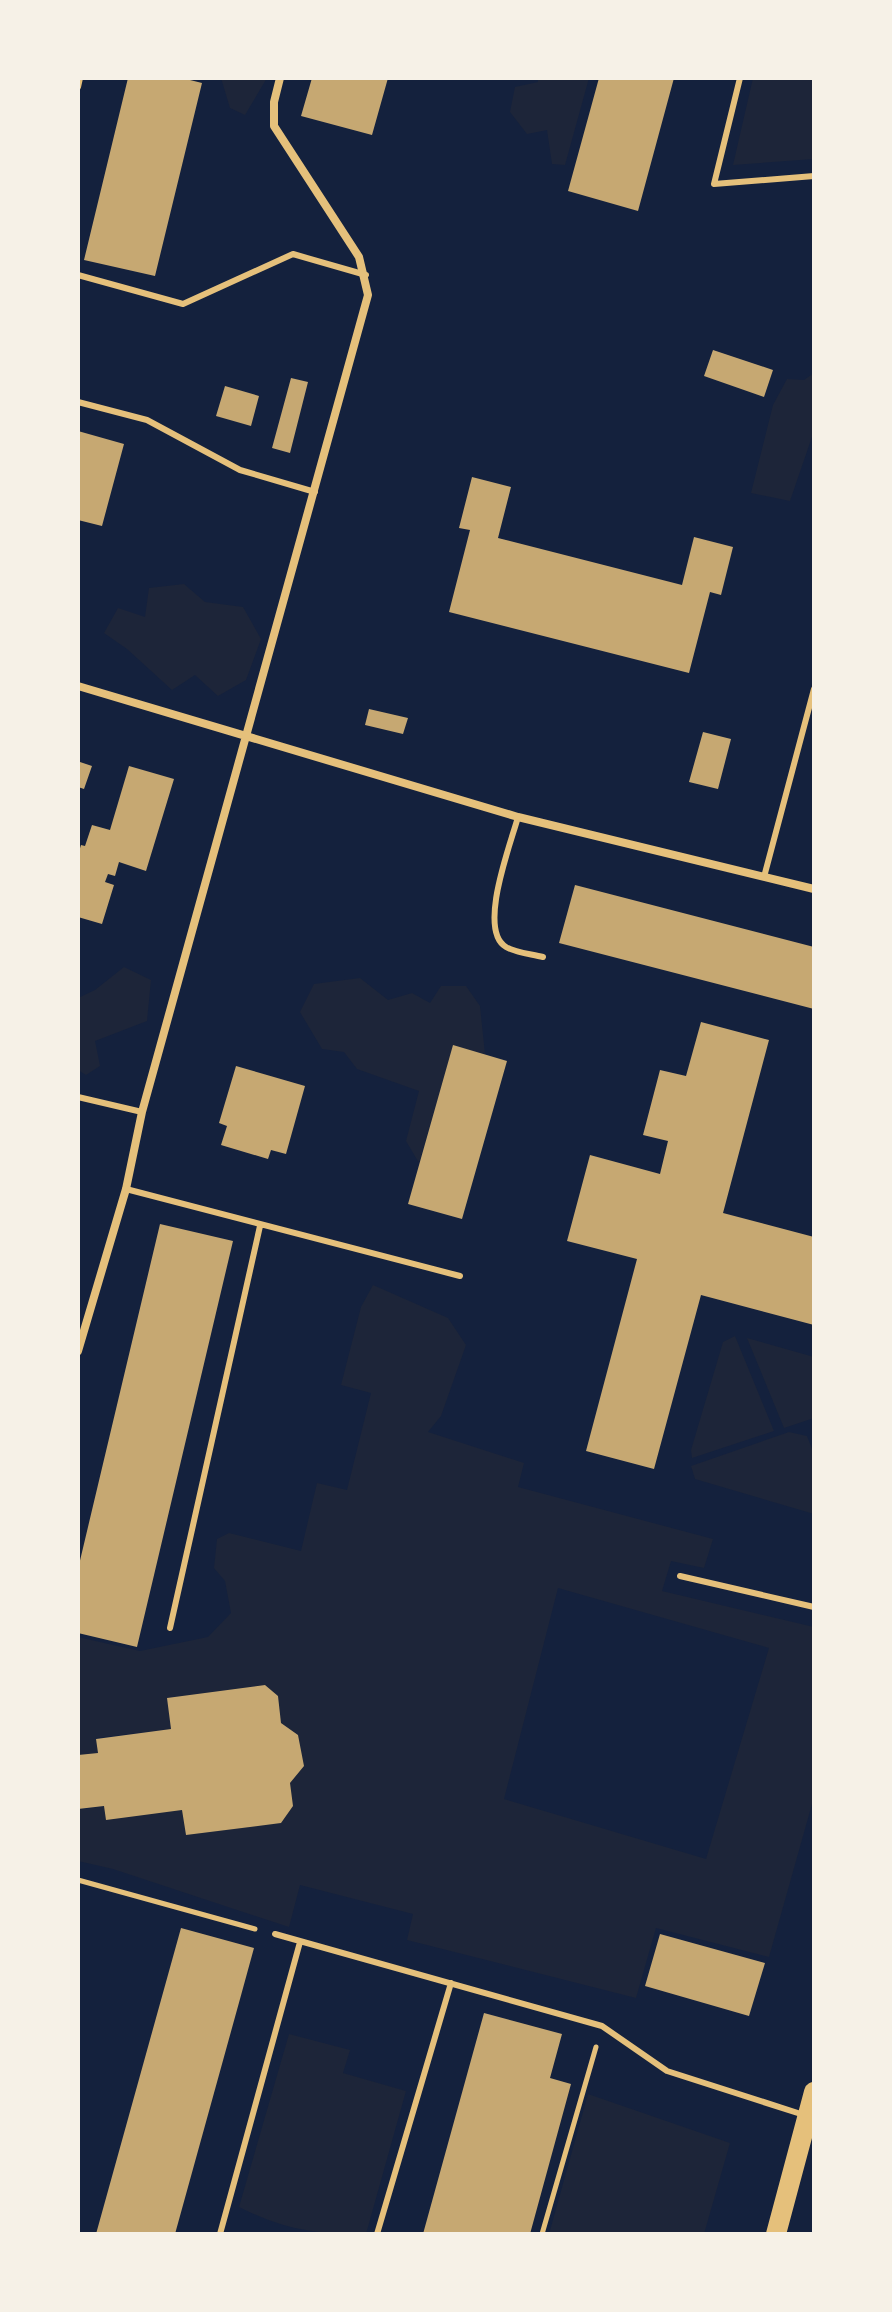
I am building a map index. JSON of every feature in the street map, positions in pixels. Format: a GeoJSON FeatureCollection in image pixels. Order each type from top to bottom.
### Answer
{"type":"FeatureCollection","features":[{"type":"Feature","properties":{"kind":"main road"},"geometry":{"type":"LineString","coordinates":[[776,2234],[814,2092]]}},
{"type":"Feature","properties":{"kind":"street"},"geometry":{"type":"LineString","coordinates":[[78,1351],[126,1189],[142,1112],[249,736],[368,295],[366,275],[359,257],[274,126],[274,102],[280,78]]}},
{"type":"Feature","properties":{"kind":"street"},"geometry":{"type":"LineString","coordinates":[[79,686],[518,817],[814,889]]}},
{"type":"Feature","properties":{"kind":"lane"},"geometry":{"type":"LineString","coordinates":[[78,87],[80,78]]}},
{"type":"Feature","properties":{"kind":"lane"},"geometry":{"type":"LineString","coordinates":[[740,78],[714,184],[814,176]]}},
{"type":"Feature","properties":{"kind":"lane"},"geometry":{"type":"LineString","coordinates":[[78,275],[183,304],[293,254],[366,275]]}},
{"type":"Feature","properties":{"kind":"lane"},"geometry":{"type":"LineString","coordinates":[[78,402],[147,420],[240,470],[315,492]]}},
{"type":"Feature","properties":{"kind":"lane"},"geometry":{"type":"LineString","coordinates":[[764,877],[814,689]]}},
{"type":"Feature","properties":{"kind":"lane"},"geometry":{"type":"LineString","coordinates":[[518,817],[493,919],[497,937],[506,947],[543,957]]}},
{"type":"Feature","properties":{"kind":"lane"},"geometry":{"type":"LineString","coordinates":[[78,1097],[142,1112]]}},
{"type":"Feature","properties":{"kind":"lane"},"geometry":{"type":"LineString","coordinates":[[126,1189],[460,1276]]}},
{"type":"Feature","properties":{"kind":"lane"},"geometry":{"type":"LineString","coordinates":[[170,1628],[260,1226]]}},
{"type":"Feature","properties":{"kind":"lane"},"geometry":{"type":"LineString","coordinates":[[680,1576],[814,1607]]}},
{"type":"Feature","properties":{"kind":"lane"},"geometry":{"type":"LineString","coordinates":[[275,1934],[602,2026],[667,2071],[808,2116]]}},
{"type":"Feature","properties":{"kind":"lane"},"geometry":{"type":"LineString","coordinates":[[220,2234],[300,1942]]}},
{"type":"Feature","properties":{"kind":"lane"},"geometry":{"type":"LineString","coordinates":[[377,2234],[451,1983]]}},
{"type":"Feature","properties":{"kind":"path"},"geometry":{"type":"LineString","coordinates":[[78,1880],[275,1934]]}},
{"type":"Feature","properties":{"kind":"path"},"geometry":{"type":"LineString","coordinates":[[542,2234],[602,2026]]}},
{"type":"Feature","properties":{"kind":"shaded area"},"geometry":{"type":"Polygon","coordinates":[[[221,78],[267,78],[245,115],[230,108],[221,78]]]}},
{"type":"Feature","properties":{"kind":"shaded area"},"geometry":{"type":"Polygon","coordinates":[[[538,78],[589,78],[565,165],[552,164],[547,130],[527,134],[510,112],[515,87],[538,82],[538,78]]]}},
{"type":"Feature","properties":{"kind":"shaded area"},"geometry":{"type":"Polygon","coordinates":[[[753,78],[814,78],[814,159],[733,165],[753,78]]]}},
{"type":"Feature","properties":{"kind":"shaded area"},"geometry":{"type":"Polygon","coordinates":[[[814,373],[814,431],[790,501],[751,493],[773,405],[787,379],[804,380],[814,373]]]}},
{"type":"Feature","properties":{"kind":"shaded area"},"geometry":{"type":"Polygon","coordinates":[[[184,584],[205,602],[243,607],[261,639],[246,680],[218,696],[195,675],[172,690],[127,649],[104,633],[118,608],[145,617],[149,588],[184,584]]]}},
{"type":"Feature","properties":{"kind":"shaded area"},"geometry":{"type":"Polygon","coordinates":[[[124,967],[151,980],[147,1021],[95,1041],[100,1066],[86,1075],[78,1070],[78,998],[95,990],[124,967]]]}},
{"type":"Feature","properties":{"kind":"shaded area"},"geometry":{"type":"Polygon","coordinates":[[[360,978],[388,1000],[412,993],[430,1003],[441,986],[466,986],[480,1006],[485,1054],[453,1046],[419,1163],[406,1141],[419,1091],[357,1069],[344,1052],[322,1049],[300,1012],[314,984],[360,978]]]}},
{"type":"Feature","properties":{"kind":"shaded area"},"geometry":{"type":"Polygon","coordinates":[[[373,1285],[448,1318],[466,1345],[441,1416],[428,1432],[524,1463],[518,1487],[713,1539],[704,1568],[671,1561],[662,1591],[814,1627],[814,1797],[769,1957],[656,1928],[636,1998],[407,1940],[413,1914],[300,1885],[289,1927],[113,1869],[78,1861],[78,1810],[104,1806],[182,1810],[186,1835],[280,1823],[290,1783],[304,1766],[298,1735],[281,1723],[278,1696],[265,1685],[168,1698],[171,1729],[96,1738],[98,1753],[78,1755],[78,1637],[140,1651],[208,1637],[231,1613],[225,1581],[214,1568],[217,1539],[229,1533],[301,1551],[317,1483],[347,1490],[371,1393],[341,1385],[361,1307],[373,1285]],[[558,1588],[504,1799],[706,1859],[769,1648],[558,1588]]]}},
{"type":"Feature","properties":{"kind":"shaded area"},"geometry":{"type":"Polygon","coordinates":[[[735,1336],[774,1431],[692,1458],[691,1450],[723,1342],[735,1336]]]}},
{"type":"Feature","properties":{"kind":"shaded area"},"geometry":{"type":"Polygon","coordinates":[[[747,1338],[814,1357],[814,1418],[784,1428],[747,1338]]]}},
{"type":"Feature","properties":{"kind":"shaded area"},"geometry":{"type":"Polygon","coordinates":[[[789,1432],[807,1436],[814,1454],[814,1514],[695,1479],[691,1466],[789,1432]]]}},
{"type":"Feature","properties":{"kind":"shaded area"},"geometry":{"type":"Polygon","coordinates":[[[289,2034],[350,2050],[343,2073],[406,2091],[366,2234],[300,2229],[239,2207],[289,2034]]]}},
{"type":"Feature","properties":{"kind":"shaded area"},"geometry":{"type":"Polygon","coordinates":[[[588,2094],[730,2143],[704,2234],[549,2234],[588,2094]]]}},
{"type":"Feature","properties":{"kind":"building"},"geometry":{"type":"Polygon","coordinates":[[[128,78],[182,78],[202,83],[155,276],[84,260],[128,78]]]}},
{"type":"Feature","properties":{"kind":"building"},"geometry":{"type":"Polygon","coordinates":[[[312,78],[388,78],[372,135],[301,116],[312,78]]]}},
{"type":"Feature","properties":{"kind":"building"},"geometry":{"type":"Polygon","coordinates":[[[599,78],[674,78],[638,211],[568,191],[599,78]]]}},
{"type":"Feature","properties":{"kind":"building"},"geometry":{"type":"Polygon","coordinates":[[[713,350],[773,370],[764,397],[704,376],[713,350]]]}},
{"type":"Feature","properties":{"kind":"building"},"geometry":{"type":"Polygon","coordinates":[[[291,378],[308,382],[290,453],[272,448],[291,378]]]}},
{"type":"Feature","properties":{"kind":"building"},"geometry":{"type":"Polygon","coordinates":[[[225,386],[259,396],[251,426],[216,416],[225,386]]]}},
{"type":"Feature","properties":{"kind":"building"},"geometry":{"type":"Polygon","coordinates":[[[78,431],[124,444],[102,526],[78,520],[78,431]]]}},
{"type":"Feature","properties":{"kind":"building"},"geometry":{"type":"Polygon","coordinates":[[[472,477],[511,487],[498,538],[682,585],[694,537],[733,547],[721,595],[710,592],[689,673],[449,612],[470,530],[459,528],[472,477]]]}},
{"type":"Feature","properties":{"kind":"building"},"geometry":{"type":"Polygon","coordinates":[[[369,709],[408,718],[403,734],[365,725],[369,709]]]}},
{"type":"Feature","properties":{"kind":"building"},"geometry":{"type":"Polygon","coordinates":[[[703,732],[731,739],[718,789],[689,782],[703,732]]]}},
{"type":"Feature","properties":{"kind":"building"},"geometry":{"type":"Polygon","coordinates":[[[80,762],[92,766],[84,789],[78,787],[80,762]]]}},
{"type":"Feature","properties":{"kind":"building"},"geometry":{"type":"Polygon","coordinates":[[[129,766],[174,779],[146,871],[119,862],[115,876],[108,874],[105,882],[114,885],[102,924],[78,917],[78,855],[81,845],[85,846],[92,825],[110,830],[129,766]]]}},
{"type":"Feature","properties":{"kind":"building"},"geometry":{"type":"Polygon","coordinates":[[[575,885],[814,947],[814,1009],[559,943],[575,885]]]}},
{"type":"Feature","properties":{"kind":"building"},"geometry":{"type":"Polygon","coordinates":[[[701,1022],[769,1040],[723,1213],[814,1237],[814,1325],[701,1295],[654,1469],[586,1451],[637,1259],[567,1241],[590,1155],[660,1174],[668,1141],[643,1135],[660,1070],[686,1076],[701,1022]]]}},
{"type":"Feature","properties":{"kind":"building"},"geometry":{"type":"Polygon","coordinates":[[[453,1045],[507,1061],[462,1219],[408,1204],[453,1045]]]}},
{"type":"Feature","properties":{"kind":"building"},"geometry":{"type":"Polygon","coordinates":[[[236,1066],[305,1086],[286,1154],[271,1150],[268,1159],[221,1145],[227,1126],[219,1123],[236,1066]]]}},
{"type":"Feature","properties":{"kind":"building"},"geometry":{"type":"Polygon","coordinates":[[[160,1224],[233,1241],[137,1647],[78,1633],[78,1569],[160,1224]]]}},
{"type":"Feature","properties":{"kind":"building"},"geometry":{"type":"Polygon","coordinates":[[[265,1685],[278,1696],[281,1723],[298,1735],[304,1766],[290,1783],[293,1806],[281,1823],[186,1835],[182,1810],[106,1820],[104,1806],[78,1809],[78,1755],[98,1753],[96,1739],[171,1729],[167,1698],[265,1685]]]}},
{"type":"Feature","properties":{"kind":"building"},"geometry":{"type":"Polygon","coordinates":[[[181,1928],[254,1948],[175,2234],[96,2234],[181,1928]]]}},
{"type":"Feature","properties":{"kind":"building"},"geometry":{"type":"Polygon","coordinates":[[[660,1934],[765,1963],[749,2016],[645,1986],[660,1934]]]}},
{"type":"Feature","properties":{"kind":"building"},"geometry":{"type":"Polygon","coordinates":[[[484,2013],[562,2034],[550,2078],[571,2084],[530,2234],[423,2234],[484,2013]]]}}]}
